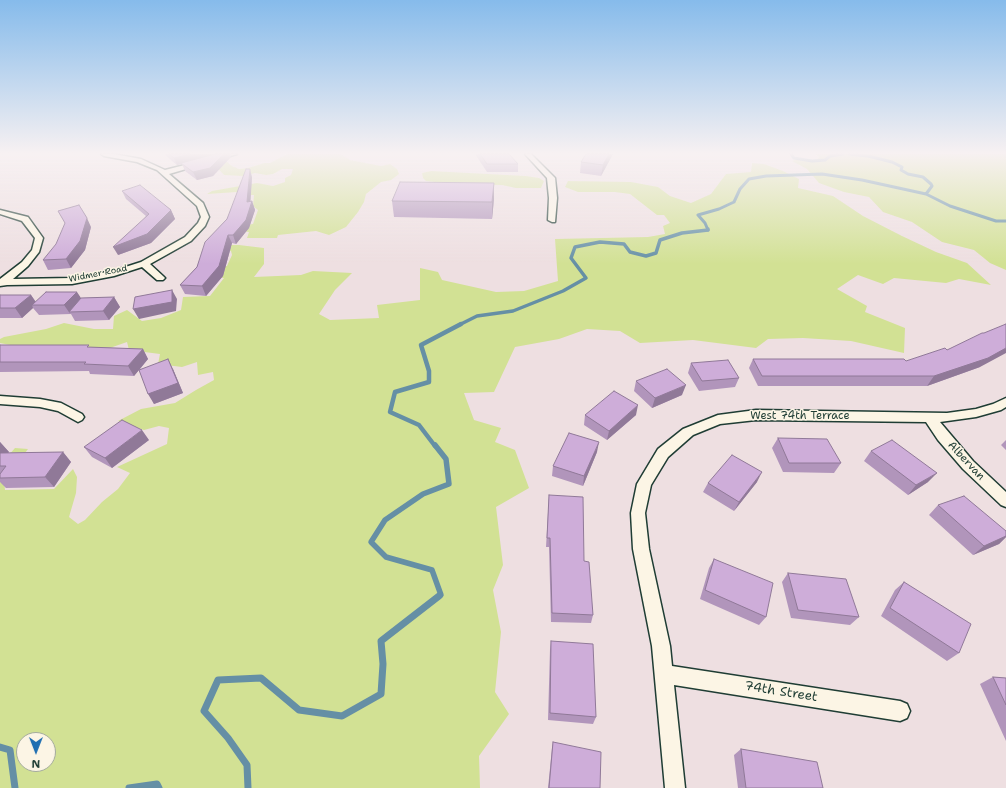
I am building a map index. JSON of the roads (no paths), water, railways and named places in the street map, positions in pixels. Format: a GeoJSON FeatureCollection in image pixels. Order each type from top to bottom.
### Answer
{"type":"FeatureCollection","features":[{"type":"Feature","properties":{"kind":"street","name":"Widmer Road"},"geometry":{"type":"LineString","coordinates":[[1,283],[72,281],[114,273],[144,264],[188,239],[202,224],[205,217],[200,205],[184,191]]}},
{"type":"Feature","properties":{"kind":"street"},"geometry":{"type":"LineString","coordinates":[[552,191],[552,220]]}},
{"type":"Feature","properties":{"kind":"street"},"geometry":{"type":"LineString","coordinates":[[0,212],[25,219],[39,238],[36,250],[25,264],[1,283]]}},
{"type":"Feature","properties":{"kind":"street"},"geometry":{"type":"LineString","coordinates":[[144,264],[160,278]]}},
{"type":"Feature","properties":{"kind":"street"},"geometry":{"type":"LineString","coordinates":[[0,400],[40,403],[62,407],[78,417]]}},
{"type":"Feature","properties":{"kind":"street","name":"West 74th Terrace"},"geometry":{"type":"LineString","coordinates":[[675,788],[661,646],[642,549],[638,513],[644,484],[663,453],[688,432],[718,420],[756,415],[947,418],[976,413],[996,407],[1006,402]]}},
{"type":"Feature","properties":{"kind":"street","name":"Albervan"},"geometry":{"type":"LineString","coordinates":[[930,417],[943,437],[968,465],[1006,501]]}},
{"type":"Feature","properties":{"kind":"street","name":"74th Street"},"geometry":{"type":"LineString","coordinates":[[663,674],[900,711]]}},
{"type":"Feature","properties":{"kind":"waterway"},"geometry":{"type":"LineString","coordinates":[[708,230],[705,223],[698,215],[719,209],[734,202],[739,191]]}},
{"type":"Feature","properties":{"kind":"waterway"},"geometry":{"type":"LineString","coordinates":[[911,191],[926,194]]}},
{"type":"Feature","properties":{"kind":"waterway"},"geometry":{"type":"LineString","coordinates":[[926,194],[928,191]]}},
{"type":"Feature","properties":{"kind":"waterway"},"geometry":{"type":"LineString","coordinates":[[926,194],[950,206],[996,221],[1006,221]]}},
{"type":"Feature","properties":{"kind":"waterway"},"geometry":{"type":"LineString","coordinates":[[461,324],[477,316],[513,311],[563,291],[586,278],[571,258],[575,247],[600,242],[624,244],[630,252],[646,256],[656,253],[660,240],[682,233],[708,230]]}},
{"type":"Feature","properties":{"kind":"waterway"},"geometry":{"type":"LineString","coordinates":[[435,446],[419,425],[390,412],[395,392],[429,382],[429,371],[421,345],[461,324]]}},
{"type":"Feature","properties":{"kind":"waterway"},"geometry":{"type":"LineString","coordinates":[[435,445],[446,459],[449,484],[423,494],[385,520],[371,542],[386,557],[432,570],[441,595],[438,597]]}},
{"type":"Feature","properties":{"kind":"waterway"},"geometry":{"type":"LineString","coordinates":[[248,788],[247,765],[228,738],[204,711],[218,680],[261,678],[299,710],[342,716],[381,694],[383,664],[381,641],[439,596]]}},
{"type":"Feature","properties":{"kind":"waterway"},"geometry":{"type":"LineString","coordinates":[[0,747],[10,750],[15,788]]}},
{"type":"Feature","properties":{"kind":"waterway"},"geometry":{"type":"LineString","coordinates":[[129,788],[157,784],[159,788]]}}]}
